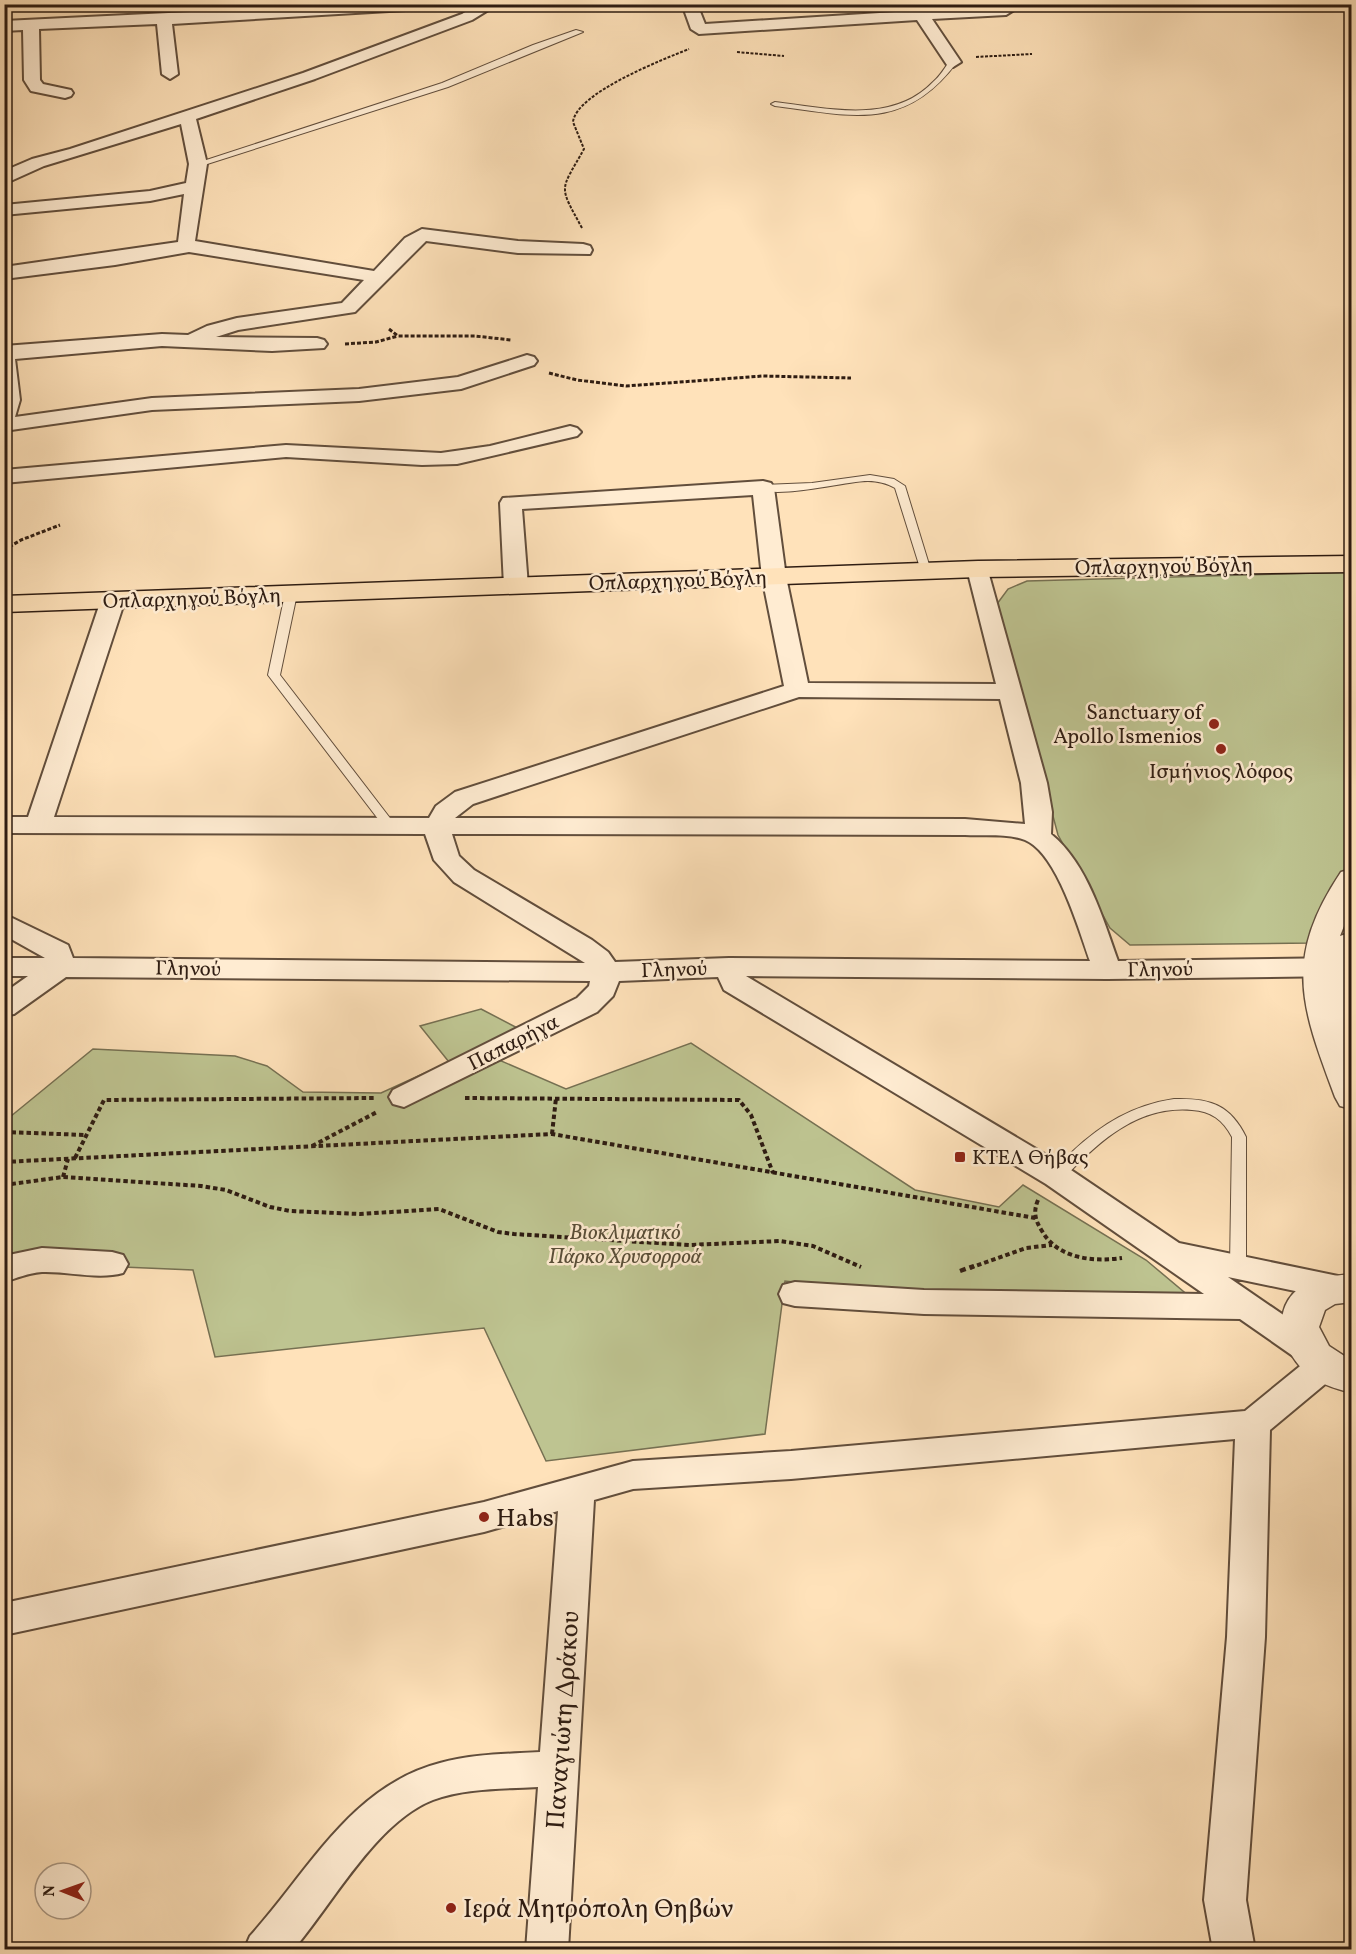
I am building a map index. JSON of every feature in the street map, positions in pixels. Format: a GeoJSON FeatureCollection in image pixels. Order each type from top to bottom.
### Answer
{"type":"FeatureCollection","features":[{"type":"Feature","properties":{"kind":"main road","name":"Οπλαρχηγού Βόγλη"},"geometry":{"type":"LineString","coordinates":[[4,604],[978,569],[1352,564]]}},
{"type":"Feature","properties":{"kind":"street"},"geometry":{"type":"LineString","coordinates":[[4,26],[288,14],[423,4]]}},
{"type":"Feature","properties":{"kind":"street"},"geometry":{"type":"LineString","coordinates":[[4,179],[16,170],[41,161],[75,153],[309,76],[466,17],[491,4]]}},
{"type":"Feature","properties":{"kind":"street"},"geometry":{"type":"LineString","coordinates":[[689,4],[699,29],[919,10],[1006,10]]}},
{"type":"Feature","properties":{"kind":"street"},"geometry":{"type":"LineString","coordinates":[[919,10],[952,60]]}},
{"type":"Feature","properties":{"kind":"street"},"geometry":{"type":"LineString","coordinates":[[164,18],[170,74]]}},
{"type":"Feature","properties":{"kind":"street"},"geometry":{"type":"LineString","coordinates":[[31,24],[32,80],[37,88],[64,93]]}},
{"type":"Feature","properties":{"kind":"street"},"geometry":{"type":"LineString","coordinates":[[187,115],[198,164],[186,232],[186,242],[189,246]]}},
{"type":"Feature","properties":{"kind":"street"},"geometry":{"type":"LineString","coordinates":[[4,210],[150,196],[194,187]]}},
{"type":"Feature","properties":{"kind":"street"},"geometry":{"type":"LineString","coordinates":[[192,341],[214,330],[237,324],[348,308],[422,235],[518,247],[583,250]]}},
{"type":"Feature","properties":{"kind":"street"},"geometry":{"type":"LineString","coordinates":[[4,273],[115,260],[189,246],[378,277]]}},
{"type":"Feature","properties":{"kind":"street"},"geometry":{"type":"LineString","coordinates":[[4,417],[10,400],[6,362],[162,340],[272,345],[317,344]]}},
{"type":"Feature","properties":{"kind":"street"},"geometry":{"type":"LineString","coordinates":[[4,425],[152,404],[359,394],[461,383],[522,362]]}},
{"type":"Feature","properties":{"kind":"street"},"geometry":{"type":"LineString","coordinates":[[4,477],[224,454],[288,451],[332,450],[441,459],[480,455],[570,432]]}},
{"type":"Feature","properties":{"kind":"street"},"geometry":{"type":"LineString","coordinates":[[516,586],[511,503],[763,488],[774,577],[797,690]]}},
{"type":"Feature","properties":{"kind":"street"},"geometry":{"type":"LineString","coordinates":[[978,569],[1034,783],[1039,812],[1038,836]]}},
{"type":"Feature","properties":{"kind":"street"},"geometry":{"type":"LineString","coordinates":[[38,825],[113,600]]}},
{"type":"Feature","properties":{"kind":"street"},"geometry":{"type":"LineString","coordinates":[[606,972],[598,958],[582,946],[464,876],[447,860],[439,841],[438,825],[445,812],[464,798],[797,690],[1009,692]]}},
{"type":"Feature","properties":{"kind":"street"},"geometry":{"type":"LineString","coordinates":[[4,825],[965,827],[1010,830],[1038,836],[1052,850],[1081,898],[1107,970]]}},
{"type":"Feature","properties":{"kind":"street"},"geometry":{"type":"LineString","coordinates":[[1352,879],[1332,911],[1337,959],[1352,1019]]}},
{"type":"Feature","properties":{"kind":"street"},"geometry":{"type":"LineString","coordinates":[[4,923],[58,951],[60,967],[4,1007]]}},
{"type":"Feature","properties":{"kind":"street"},"geometry":{"type":"LineString","coordinates":[[1337,959],[1321,1010],[1352,1097]]}},
{"type":"Feature","properties":{"kind":"street","name":"Γληνού"},"geometry":{"type":"LineString","coordinates":[[4,968],[606,972],[729,967],[1107,970],[1337,959]]}},
{"type":"Feature","properties":{"kind":"street"},"geometry":{"type":"LineString","coordinates":[[729,967],[734,983],[1057,1176],[1327,1364]]}},
{"type":"Feature","properties":{"kind":"street","name":"Παπαρήγα"},"geometry":{"type":"LineString","coordinates":[[404,1097],[587,1005],[603,989],[606,972]]}},
{"type":"Feature","properties":{"kind":"street"},"geometry":{"type":"LineString","coordinates":[[1160,1246],[1238,1266],[1345,1288]]}},
{"type":"Feature","properties":{"kind":"street"},"geometry":{"type":"LineString","coordinates":[[4,1270],[19,1263],[40,1261],[112,1264]]}},
{"type":"Feature","properties":{"kind":"street"},"geometry":{"type":"LineString","coordinates":[[1327,1364],[1298,1327],[1302,1309],[1317,1295],[1345,1288]]}},
{"type":"Feature","properties":{"kind":"street"},"geometry":{"type":"LineString","coordinates":[[795,1294],[913,1301],[1245,1307]]}},
{"type":"Feature","properties":{"kind":"street"},"geometry":{"type":"LineString","coordinates":[[4,1619],[484,1517],[633,1475],[791,1466],[1253,1424],[1327,1364]]}},
{"type":"Feature","properties":{"kind":"street"},"geometry":{"type":"LineString","coordinates":[[1234,1950],[1225,1900],[1246,1637],[1253,1424]]}},
{"type":"Feature","properties":{"kind":"street","name":"Παναγιώτη Δράκου"},"geometry":{"type":"LineString","coordinates":[[547,1950],[577,1490]]}},
{"type":"Feature","properties":{"kind":"street"},"geometry":{"type":"LineString","coordinates":[[265,1950],[363,1827],[411,1791],[455,1777],[558,1768]]}},
{"type":"Feature","properties":{"kind":"lane"},"geometry":{"type":"LineString","coordinates":[[198,164],[445,86],[536,47],[579,32]]}},
{"type":"Feature","properties":{"kind":"lane"},"geometry":{"type":"LineString","coordinates":[[775,104],[859,112],[905,107],[928,94],[952,60]]}},
{"type":"Feature","properties":{"kind":"lane"},"geometry":{"type":"LineString","coordinates":[[763,488],[803,487],[852,478],[888,479],[900,486],[926,571]]}},
{"type":"Feature","properties":{"kind":"lane"},"geometry":{"type":"LineString","coordinates":[[291,594],[274,675],[389,825]]}},
{"type":"Feature","properties":{"kind":"lane"},"geometry":{"type":"LineString","coordinates":[[1057,1176],[1098,1136],[1130,1116],[1167,1105],[1197,1105],[1219,1112],[1232,1122],[1239,1137],[1238,1266]]}},
{"type":"Feature","properties":{"kind":"path"},"geometry":{"type":"LineString","coordinates":[[1006,10],[1049,6],[1094,8],[1136,4]]}},
{"type":"Feature","properties":{"kind":"path"},"geometry":{"type":"LineString","coordinates":[[583,250],[582,226],[564,195],[563,186],[584,149],[573,122],[574,115],[580,107],[608,89],[698,45]]}},
{"type":"Feature","properties":{"kind":"path"},"geometry":{"type":"LineString","coordinates":[[952,60],[1032,54]]}},
{"type":"Feature","properties":{"kind":"path"},"geometry":{"type":"LineString","coordinates":[[389,329],[398,336]]}},
{"type":"Feature","properties":{"kind":"path"},"geometry":{"type":"LineString","coordinates":[[317,344],[357,345],[398,336],[475,336],[511,340],[532,350],[532,356],[522,362]]}},
{"type":"Feature","properties":{"kind":"path"},"geometry":{"type":"LineString","coordinates":[[522,362],[579,382],[610,387],[672,386],[784,375],[851,378]]}},
{"type":"Feature","properties":{"kind":"path"},"geometry":{"type":"LineString","coordinates":[[4,550],[21,540],[60,525]]}},
{"type":"Feature","properties":{"kind":"path"},"geometry":{"type":"LineString","coordinates":[[310,1147],[404,1097]]}},
{"type":"Feature","properties":{"kind":"path"},"geometry":{"type":"LineString","coordinates":[[552,1134],[556,1098]]}},
{"type":"Feature","properties":{"kind":"path"},"geometry":{"type":"LineString","coordinates":[[4,1132],[86,1135]]}},
{"type":"Feature","properties":{"kind":"path"},"geometry":{"type":"LineString","coordinates":[[4,1162],[552,1134],[1035,1218]]}},
{"type":"Feature","properties":{"kind":"path"},"geometry":{"type":"LineString","coordinates":[[63,1177],[68,1159]]}},
{"type":"Feature","properties":{"kind":"path"},"geometry":{"type":"LineString","coordinates":[[1057,1176],[1038,1199],[1035,1218],[1041,1232],[1052,1245],[1077,1257],[1106,1261],[1160,1246]]}},
{"type":"Feature","properties":{"kind":"path"},"geometry":{"type":"LineString","coordinates":[[4,1185],[63,1177],[201,1186],[226,1190],[270,1207],[290,1211],[360,1214],[439,1209],[498,1233],[689,1245],[765,1241],[797,1243],[827,1251],[866,1269]]}},
{"type":"Feature","properties":{"kind":"path"},"geometry":{"type":"LineString","coordinates":[[949,1274],[1026,1248],[1052,1245]]}},
{"type":"Feature","properties":{"kind":"green space"},"geometry":{"type":"Polygon","coordinates":[[[1351,572],[1351,864],[1311,943],[1130,945],[1110,928],[1058,835],[997,604],[1008,589],[1027,581],[1351,572]]]}},
{"type":"Feature","properties":{"kind":"green space","name":"Βιοκλιματικό Πάρκο Χρυσορροά"},"geometry":{"type":"Polygon","coordinates":[[[481,1009],[531,1035],[485,1054],[566,1089],[691,1043],[915,1190],[999,1207],[1023,1185],[1146,1260],[1190,1297],[857,1289],[785,1281],[765,1434],[546,1461],[484,1328],[215,1357],[193,1270],[5,1262],[5,1121],[93,1049],[235,1056],[267,1066],[303,1092],[381,1093],[449,1062],[420,1026],[481,1009]]]}},
{"type":"Feature","properties":{"kind":"place","name":"Sanctuary of Apollo Ismenios"},"geometry":{"type":"Point","coordinates":[1214,724]}},
{"type":"Feature","properties":{"kind":"place","name":"Ισμήνιος λόφος"},"geometry":{"type":"Point","coordinates":[1221,749]}},
{"type":"Feature","properties":{"kind":"place","name":"ΚΤΕΛ Θήβας"},"geometry":{"type":"Point","coordinates":[960,1157]}},
{"type":"Feature","properties":{"kind":"place","name":"Habs"},"geometry":{"type":"Point","coordinates":[484,1517]}},
{"type":"Feature","properties":{"kind":"place","name":"Ιερά Μητρόπολη Θηβών"},"geometry":{"type":"Point","coordinates":[451,1908]}}]}
